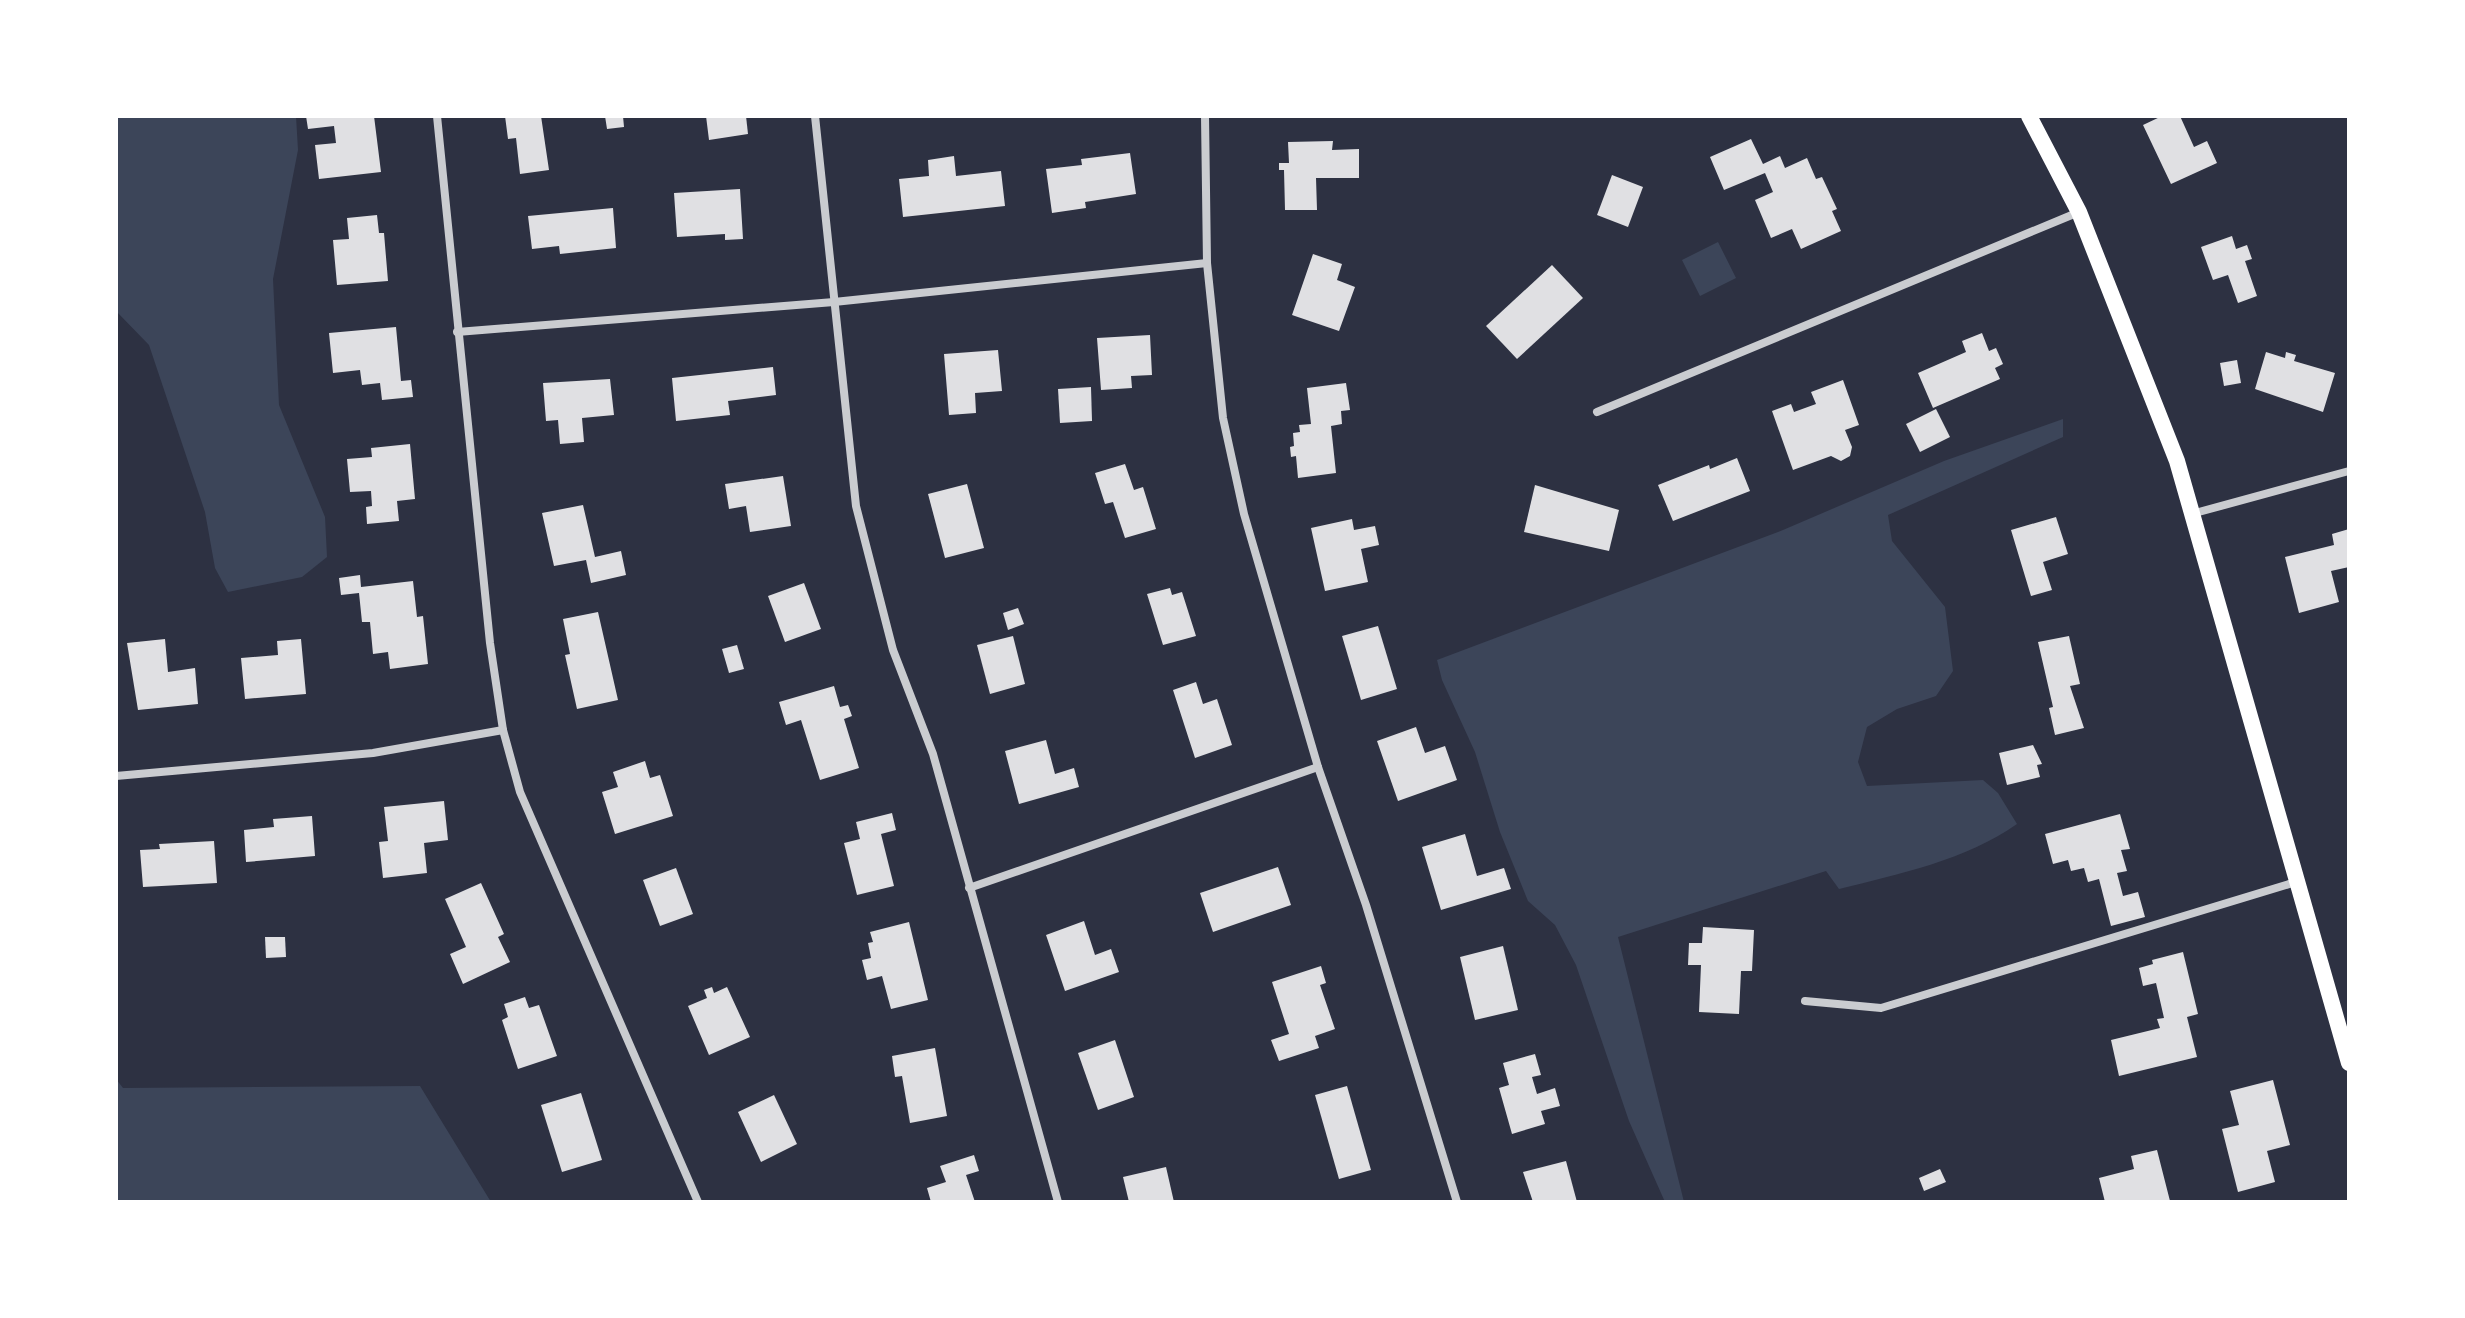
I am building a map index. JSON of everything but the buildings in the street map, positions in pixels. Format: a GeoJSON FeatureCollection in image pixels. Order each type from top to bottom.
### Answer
{"type":"FeatureCollection","features":[{"type":"Feature","properties":{"kind":"main road"},"geometry":{"type":"LineString","coordinates":[[2029,116],[2079,212],[2195,513],[2349,1063]]}},
{"type":"Feature","properties":{"kind":"street"},"geometry":{"type":"LineString","coordinates":[[437,116],[488,627],[503,730],[520,792],[698,1202]]}},
{"type":"Feature","properties":{"kind":"street"},"geometry":{"type":"LineString","coordinates":[[815,116],[856,506],[866,553],[893,650],[933,754],[1058,1202]]}},
{"type":"Feature","properties":{"kind":"street"},"geometry":{"type":"LineString","coordinates":[[1205,116],[1207,263],[1223,418],[1244,514],[1318,767],[1366,905],[1457,1202]]}},
{"type":"Feature","properties":{"kind":"street"},"geometry":{"type":"LineString","coordinates":[[1597,412],[2079,212]]}},
{"type":"Feature","properties":{"kind":"street"},"geometry":{"type":"LineString","coordinates":[[457,332],[834,302],[1207,263]]}},
{"type":"Feature","properties":{"kind":"street"},"geometry":{"type":"LineString","coordinates":[[2195,513],[2349,471]]}},
{"type":"Feature","properties":{"kind":"street"},"geometry":{"type":"LineString","coordinates":[[116,776],[373,753],[503,730]]}},
{"type":"Feature","properties":{"kind":"street"},"geometry":{"type":"LineString","coordinates":[[969,888],[1318,767]]}},
{"type":"Feature","properties":{"kind":"street"},"geometry":{"type":"LineString","coordinates":[[1805,1001],[1881,1008],[2299,880]]}},
{"type":"Feature","properties":{"kind":"shaded area"},"geometry":{"type":"Polygon","coordinates":[[[116,116],[296,116],[298,150],[273,279],[279,405],[325,517],[327,557],[302,577],[228,592],[215,568],[205,512],[149,345],[116,311],[116,116]]]}},
{"type":"Feature","properties":{"kind":"shaded area"},"geometry":{"type":"Polygon","coordinates":[[[1718,242],[1736,278],[1700,296],[1682,260],[1718,242]]]}},
{"type":"Feature","properties":{"kind":"shaded area"},"geometry":{"type":"Polygon","coordinates":[[[2063,419],[2063,437],[1888,515],[1892,541],[1945,607],[1953,671],[1936,696],[1897,709],[1867,727],[1858,762],[1867,786],[1983,780],[1998,793],[2017,824],[1976,847],[1908,871],[1839,889],[1826,871],[1618,937],[1684,1202],[1665,1202],[1629,1121],[1576,965],[1555,925],[1528,901],[1500,832],[1475,752],[1442,680],[1437,660],[1783,530],[1944,461],[2063,419]]]}},
{"type":"Feature","properties":{"kind":"shaded area"},"geometry":{"type":"Polygon","coordinates":[[[116,1079],[123,1088],[420,1086],[491,1202],[116,1202],[116,1079]]]}}]}
